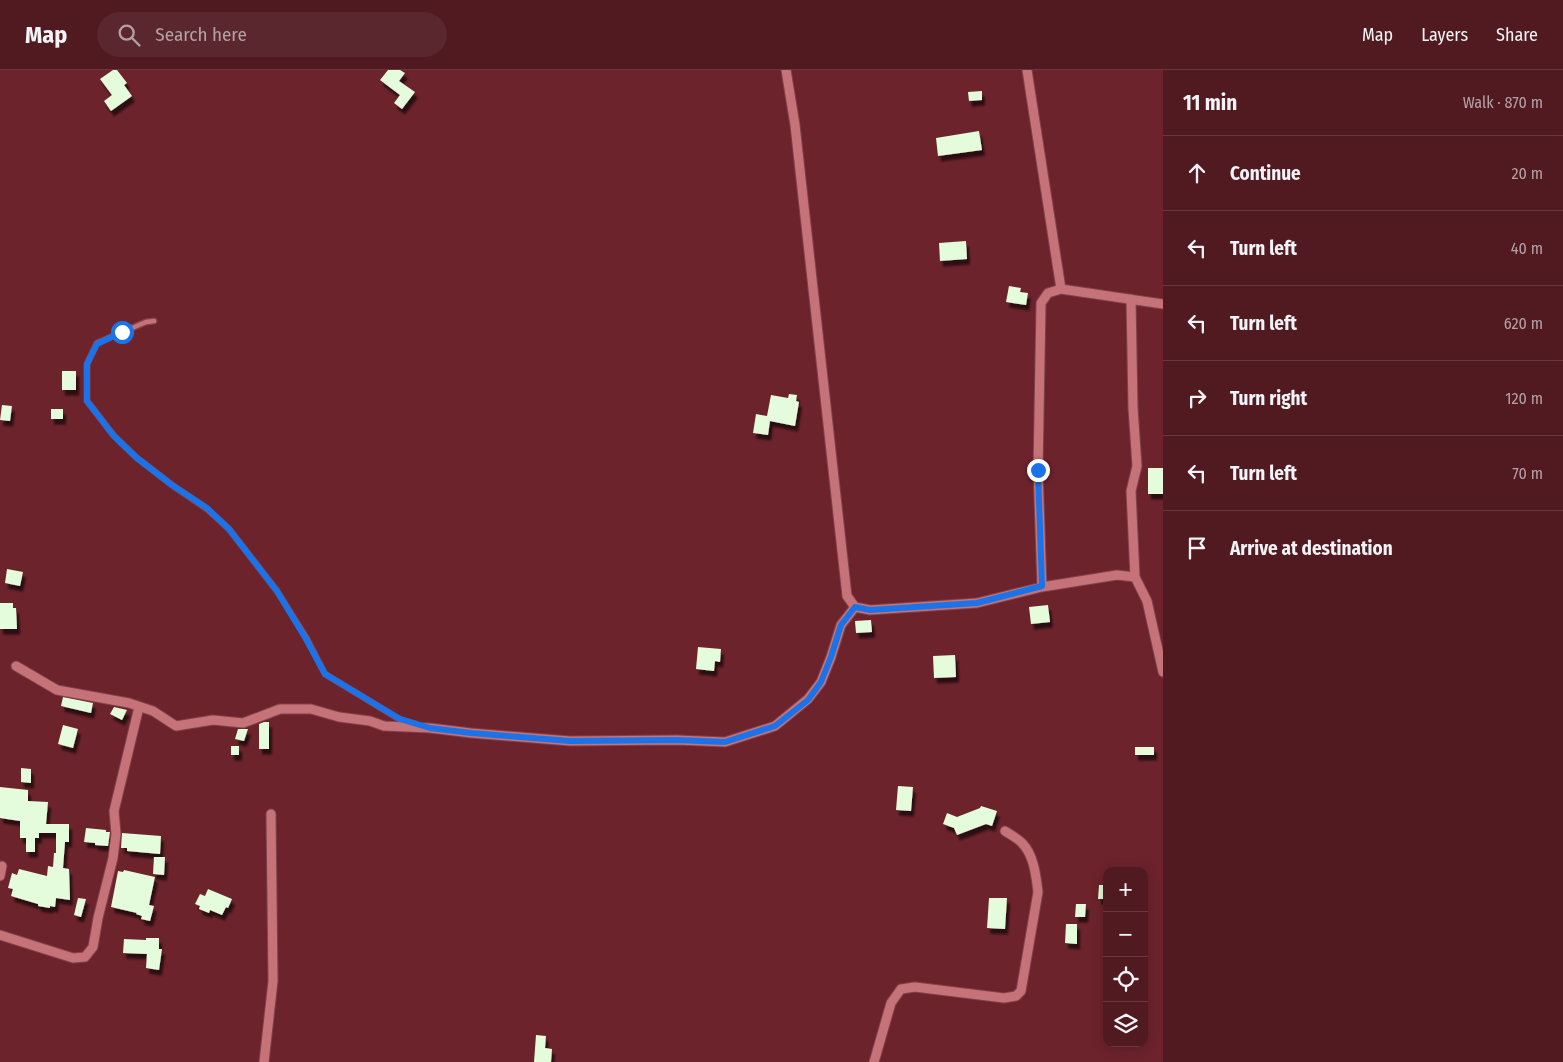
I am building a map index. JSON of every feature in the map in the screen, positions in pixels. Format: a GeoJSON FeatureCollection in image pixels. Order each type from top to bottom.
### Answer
{"type":"FeatureCollection","features":[{"type":"Feature","properties":{"kind":"street"},"geometry":{"type":"LineString","coordinates":[[786,70],[795,125],[847,596],[855,607],[870,610],[977,603],[1042,586],[1117,575],[1135,578]]}},
{"type":"Feature","properties":{"kind":"street"},"geometry":{"type":"LineString","coordinates":[[1027,70],[1060,289]]}},
{"type":"Feature","properties":{"kind":"street"},"geometry":{"type":"LineString","coordinates":[[1042,586],[1038,470],[1041,303],[1048,293],[1060,289],[1163,304]]}},
{"type":"Feature","properties":{"kind":"street"},"geometry":{"type":"LineString","coordinates":[[1131,299],[1133,408],[1137,466],[1131,492],[1135,578],[1147,601],[1163,672]]}},
{"type":"Feature","properties":{"kind":"street"},"geometry":{"type":"LineString","coordinates":[[16,666],[57,690],[128,703],[153,711],[176,726],[213,720],[244,723],[280,709],[311,709],[370,721],[384,726],[430,728],[570,741],[677,740],[725,742],[775,726],[808,700],[821,682],[841,625],[855,607]]}},
{"type":"Feature","properties":{"kind":"street"},"geometry":{"type":"LineString","coordinates":[[0,935],[73,958],[85,957],[93,947],[113,858],[116,834],[114,811],[138,707]]}},
{"type":"Feature","properties":{"kind":"street"},"geometry":{"type":"LineString","coordinates":[[264,1062],[273,981],[271,814]]}},
{"type":"Feature","properties":{"kind":"street"},"geometry":{"type":"LineString","coordinates":[[874,1062],[891,1003],[901,989],[915,987],[1004,998],[1016,996],[1021,991],[1036,901],[1037,884],[1035,869],[1023,844],[1005,832]]}},
{"type":"Feature","properties":{"kind":"street"},"geometry":{"type":"LineString","coordinates":[[0,876],[2,866]]}},
{"type":"Feature","properties":{"kind":"lane"},"geometry":{"type":"LineString","coordinates":[[154,321],[146,322],[97,344],[87,364],[87,401],[114,436],[137,458],[172,485],[207,508],[229,529],[277,591],[325,674],[400,719],[430,728]]}},
{"type":"Feature","properties":{"kind":"building"},"geometry":{"type":"Polygon","coordinates":[[[113,70],[117,70],[127,83],[124,85],[132,96],[111,111],[104,101],[112,95],[100,79],[113,70]]]}},
{"type":"Feature","properties":{"kind":"building"},"geometry":{"type":"Polygon","coordinates":[[[388,70],[400,70],[405,73],[399,81],[415,92],[402,109],[394,103],[400,95],[380,80],[388,70]]]}},
{"type":"Feature","properties":{"kind":"building"},"geometry":{"type":"Polygon","coordinates":[[[982,91],[982,100],[969,101],[968,92],[982,91]]]}},
{"type":"Feature","properties":{"kind":"building"},"geometry":{"type":"Polygon","coordinates":[[[979,131],[982,150],[938,156],[936,138],[979,131]]]}},
{"type":"Feature","properties":{"kind":"building"},"geometry":{"type":"Polygon","coordinates":[[[966,241],[967,259],[940,261],[939,243],[966,241]]]}},
{"type":"Feature","properties":{"kind":"building"},"geometry":{"type":"Polygon","coordinates":[[[1009,286],[1021,288],[1020,292],[1028,293],[1026,305],[1006,302],[1009,286]]]}},
{"type":"Feature","properties":{"kind":"building"},"geometry":{"type":"Polygon","coordinates":[[[62,371],[76,371],[76,390],[62,390],[62,371]]]}},
{"type":"Feature","properties":{"kind":"building"},"geometry":{"type":"Polygon","coordinates":[[[789,394],[797,395],[796,401],[799,402],[795,426],[770,421],[768,435],[753,433],[756,414],[767,416],[771,395],[788,398],[789,394]]]}},
{"type":"Feature","properties":{"kind":"building"},"geometry":{"type":"Polygon","coordinates":[[[2,405],[12,406],[10,421],[0,420],[2,405]]]}},
{"type":"Feature","properties":{"kind":"building"},"geometry":{"type":"Polygon","coordinates":[[[51,409],[63,409],[63,419],[51,419],[51,409]]]}},
{"type":"Feature","properties":{"kind":"building"},"geometry":{"type":"Polygon","coordinates":[[[1148,468],[1163,468],[1163,494],[1148,494],[1148,468]]]}},
{"type":"Feature","properties":{"kind":"building"},"geometry":{"type":"Polygon","coordinates":[[[7,569],[23,572],[20,586],[5,583],[7,569]]]}},
{"type":"Feature","properties":{"kind":"building"},"geometry":{"type":"Polygon","coordinates":[[[0,603],[13,603],[13,608],[16,608],[17,629],[0,629],[0,603]]]}},
{"type":"Feature","properties":{"kind":"building"},"geometry":{"type":"Polygon","coordinates":[[[1048,605],[1050,622],[1031,624],[1029,607],[1048,605]]]}},
{"type":"Feature","properties":{"kind":"building"},"geometry":{"type":"Polygon","coordinates":[[[871,620],[872,632],[856,633],[855,621],[871,620]]]}},
{"type":"Feature","properties":{"kind":"building"},"geometry":{"type":"Polygon","coordinates":[[[698,647],[721,649],[720,662],[715,661],[714,671],[696,669],[698,647]]]}},
{"type":"Feature","properties":{"kind":"building"},"geometry":{"type":"Polygon","coordinates":[[[955,655],[956,677],[934,678],[933,656],[955,655]]]}},
{"type":"Feature","properties":{"kind":"building"},"geometry":{"type":"Polygon","coordinates":[[[63,697],[93,703],[91,713],[61,706],[63,697]]]}},
{"type":"Feature","properties":{"kind":"building"},"geometry":{"type":"Polygon","coordinates":[[[114,707],[127,710],[122,720],[110,714],[114,707]]]}},
{"type":"Feature","properties":{"kind":"building"},"geometry":{"type":"Polygon","coordinates":[[[269,722],[269,749],[259,749],[259,724],[269,722]]]}},
{"type":"Feature","properties":{"kind":"building"},"geometry":{"type":"Polygon","coordinates":[[[63,725],[78,729],[73,748],[58,744],[63,725]]]}},
{"type":"Feature","properties":{"kind":"building"},"geometry":{"type":"Polygon","coordinates":[[[238,729],[248,729],[244,741],[235,739],[238,729]]]}},
{"type":"Feature","properties":{"kind":"building"},"geometry":{"type":"Polygon","coordinates":[[[231,746],[239,746],[239,755],[231,755],[231,746]]]}},
{"type":"Feature","properties":{"kind":"building"},"geometry":{"type":"Polygon","coordinates":[[[1135,747],[1154,747],[1154,755],[1135,755],[1135,747]]]}},
{"type":"Feature","properties":{"kind":"building"},"geometry":{"type":"Polygon","coordinates":[[[21,768],[31,769],[31,783],[21,782],[21,768]]]}},
{"type":"Feature","properties":{"kind":"building"},"geometry":{"type":"Polygon","coordinates":[[[898,786],[913,787],[911,811],[896,810],[898,786]]]}},
{"type":"Feature","properties":{"kind":"building"},"geometry":{"type":"Polygon","coordinates":[[[0,787],[28,790],[28,801],[48,802],[46,824],[69,824],[69,842],[65,842],[63,868],[69,869],[70,900],[56,898],[55,907],[50,906],[50,908],[38,906],[38,904],[11,896],[13,889],[8,888],[12,873],[17,875],[19,869],[47,876],[48,866],[53,867],[54,853],[56,853],[56,833],[39,833],[39,838],[35,838],[35,852],[26,852],[26,838],[20,838],[20,821],[0,818],[0,787]]]}},
{"type":"Feature","properties":{"kind":"building"},"geometry":{"type":"Polygon","coordinates":[[[981,806],[997,811],[992,826],[986,824],[957,835],[954,828],[943,824],[947,813],[957,817],[981,806]]]}},
{"type":"Feature","properties":{"kind":"building"},"geometry":{"type":"Polygon","coordinates":[[[86,828],[110,832],[108,846],[84,842],[86,828]]]}},
{"type":"Feature","properties":{"kind":"building"},"geometry":{"type":"Polygon","coordinates":[[[122,833],[161,836],[160,854],[127,851],[127,848],[121,848],[122,833]]]}},
{"type":"Feature","properties":{"kind":"building"},"geometry":{"type":"Polygon","coordinates":[[[154,857],[165,857],[164,875],[153,874],[154,857]]]}},
{"type":"Feature","properties":{"kind":"building"},"geometry":{"type":"Polygon","coordinates":[[[124,870],[155,877],[149,905],[154,906],[150,921],[141,919],[142,916],[137,913],[111,907],[118,871],[123,872],[124,870]]]}},
{"type":"Feature","properties":{"kind":"building"},"geometry":{"type":"Polygon","coordinates":[[[1099,885],[1103,885],[1103,899],[1098,899],[1099,885]]]}},
{"type":"Feature","properties":{"kind":"building"},"geometry":{"type":"Polygon","coordinates":[[[208,889],[232,899],[222,915],[210,910],[209,913],[199,909],[200,906],[195,904],[200,894],[205,896],[208,889]]]}},
{"type":"Feature","properties":{"kind":"building"},"geometry":{"type":"Polygon","coordinates":[[[78,898],[86,899],[81,917],[74,915],[78,898]]]}},
{"type":"Feature","properties":{"kind":"building"},"geometry":{"type":"Polygon","coordinates":[[[989,898],[1007,898],[1005,929],[987,928],[989,898]]]}},
{"type":"Feature","properties":{"kind":"building"},"geometry":{"type":"Polygon","coordinates":[[[1076,904],[1086,904],[1085,917],[1075,917],[1076,904]]]}},
{"type":"Feature","properties":{"kind":"building"},"geometry":{"type":"Polygon","coordinates":[[[1066,924],[1077,924],[1077,944],[1065,943],[1066,924]]]}},
{"type":"Feature","properties":{"kind":"building"},"geometry":{"type":"Polygon","coordinates":[[[146,938],[159,938],[159,949],[162,949],[159,970],[146,968],[147,954],[123,953],[124,939],[146,940],[146,938]]]}},
{"type":"Feature","properties":{"kind":"building"},"geometry":{"type":"Polygon","coordinates":[[[536,1035],[546,1036],[545,1048],[552,1049],[551,1062],[534,1062],[536,1035]]]}},
{"type":"Feature","properties":{"kind":"route"},"geometry":{"type":"LineString","coordinates":[[122,332],[97,344],[87,364],[87,401],[114,436],[137,458],[172,485],[207,508],[229,529],[277,591],[325,674],[400,719],[430,728],[570,741],[677,740],[725,742],[775,726],[808,700],[821,682],[841,625],[855,607],[870,610],[977,603],[1042,586],[1038,470]]}}]}
